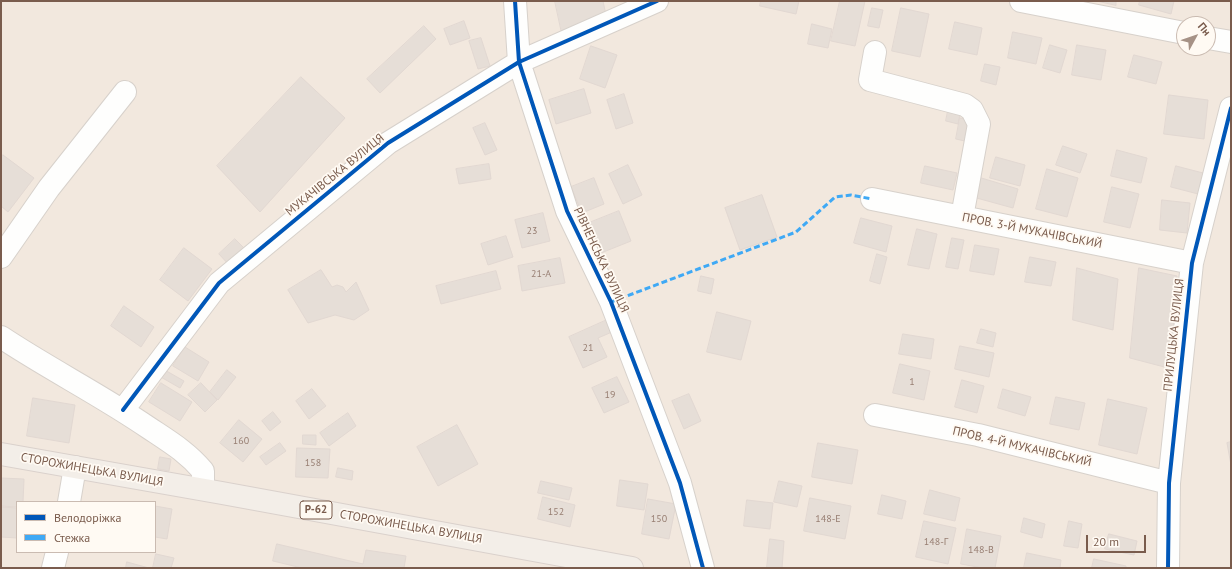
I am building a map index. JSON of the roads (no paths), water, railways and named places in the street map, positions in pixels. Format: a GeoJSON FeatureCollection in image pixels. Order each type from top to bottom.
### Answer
{"type":"FeatureCollection","features":[{"type":"Feature","properties":{"kind":"main road","name":"СТОРОЖИНЕЦЬКА ВУЛИЦЯ"},"geometry":{"type":"LineString","coordinates":[[1,454],[632,568]]}},
{"type":"Feature","properties":{"kind":"street","name":"РІВНЕНСЬКА ВУЛИЦЯ"},"geometry":{"type":"LineString","coordinates":[[515,1],[519,62],[567,211],[611,302],[680,483],[703,568]]}},
{"type":"Feature","properties":{"kind":"street","name":"МУКАЧІВСЬКА ВУЛИЦЯ"},"geometry":{"type":"LineString","coordinates":[[123,410],[219,283],[388,143],[519,62],[657,1]]}},
{"type":"Feature","properties":{"kind":"street"},"geometry":{"type":"LineString","coordinates":[[1021,1],[1176,31]]}},
{"type":"Feature","properties":{"kind":"street"},"geometry":{"type":"LineString","coordinates":[[1216,39],[1231,42]]}},
{"type":"Feature","properties":{"kind":"street"},"geometry":{"type":"LineString","coordinates":[[875,52],[870,80],[965,105],[977,117],[979,124],[962,217]]}},
{"type":"Feature","properties":{"kind":"street"},"geometry":{"type":"LineString","coordinates":[[1,257],[49,188],[125,92]]}},
{"type":"Feature","properties":{"kind":"street","name":"ПРИЛУЦЬКА ВУЛИЦЯ"},"geometry":{"type":"LineString","coordinates":[[1168,568],[1169,483],[1192,262],[1231,108]]}},
{"type":"Feature","properties":{"kind":"street","name":"ПРОВ. 3-Й МУКАЧІВСЬКИЙ"},"geometry":{"type":"LineString","coordinates":[[872,199],[1192,262]]}},
{"type":"Feature","properties":{"kind":"street"},"geometry":{"type":"LineString","coordinates":[[1,337],[40,363],[123,410],[190,455],[204,471],[203,490]]}},
{"type":"Feature","properties":{"kind":"street","name":"ПРОВ. 4-Й МУКАЧІВСЬКИЙ"},"geometry":{"type":"LineString","coordinates":[[875,415],[978,435],[1169,483]]}},
{"type":"Feature","properties":{"kind":"street"},"geometry":{"type":"LineString","coordinates":[[69,501],[75,467]]}},
{"type":"Feature","properties":{"kind":"street"},"geometry":{"type":"LineString","coordinates":[[53,568],[57,553]]}}]}
